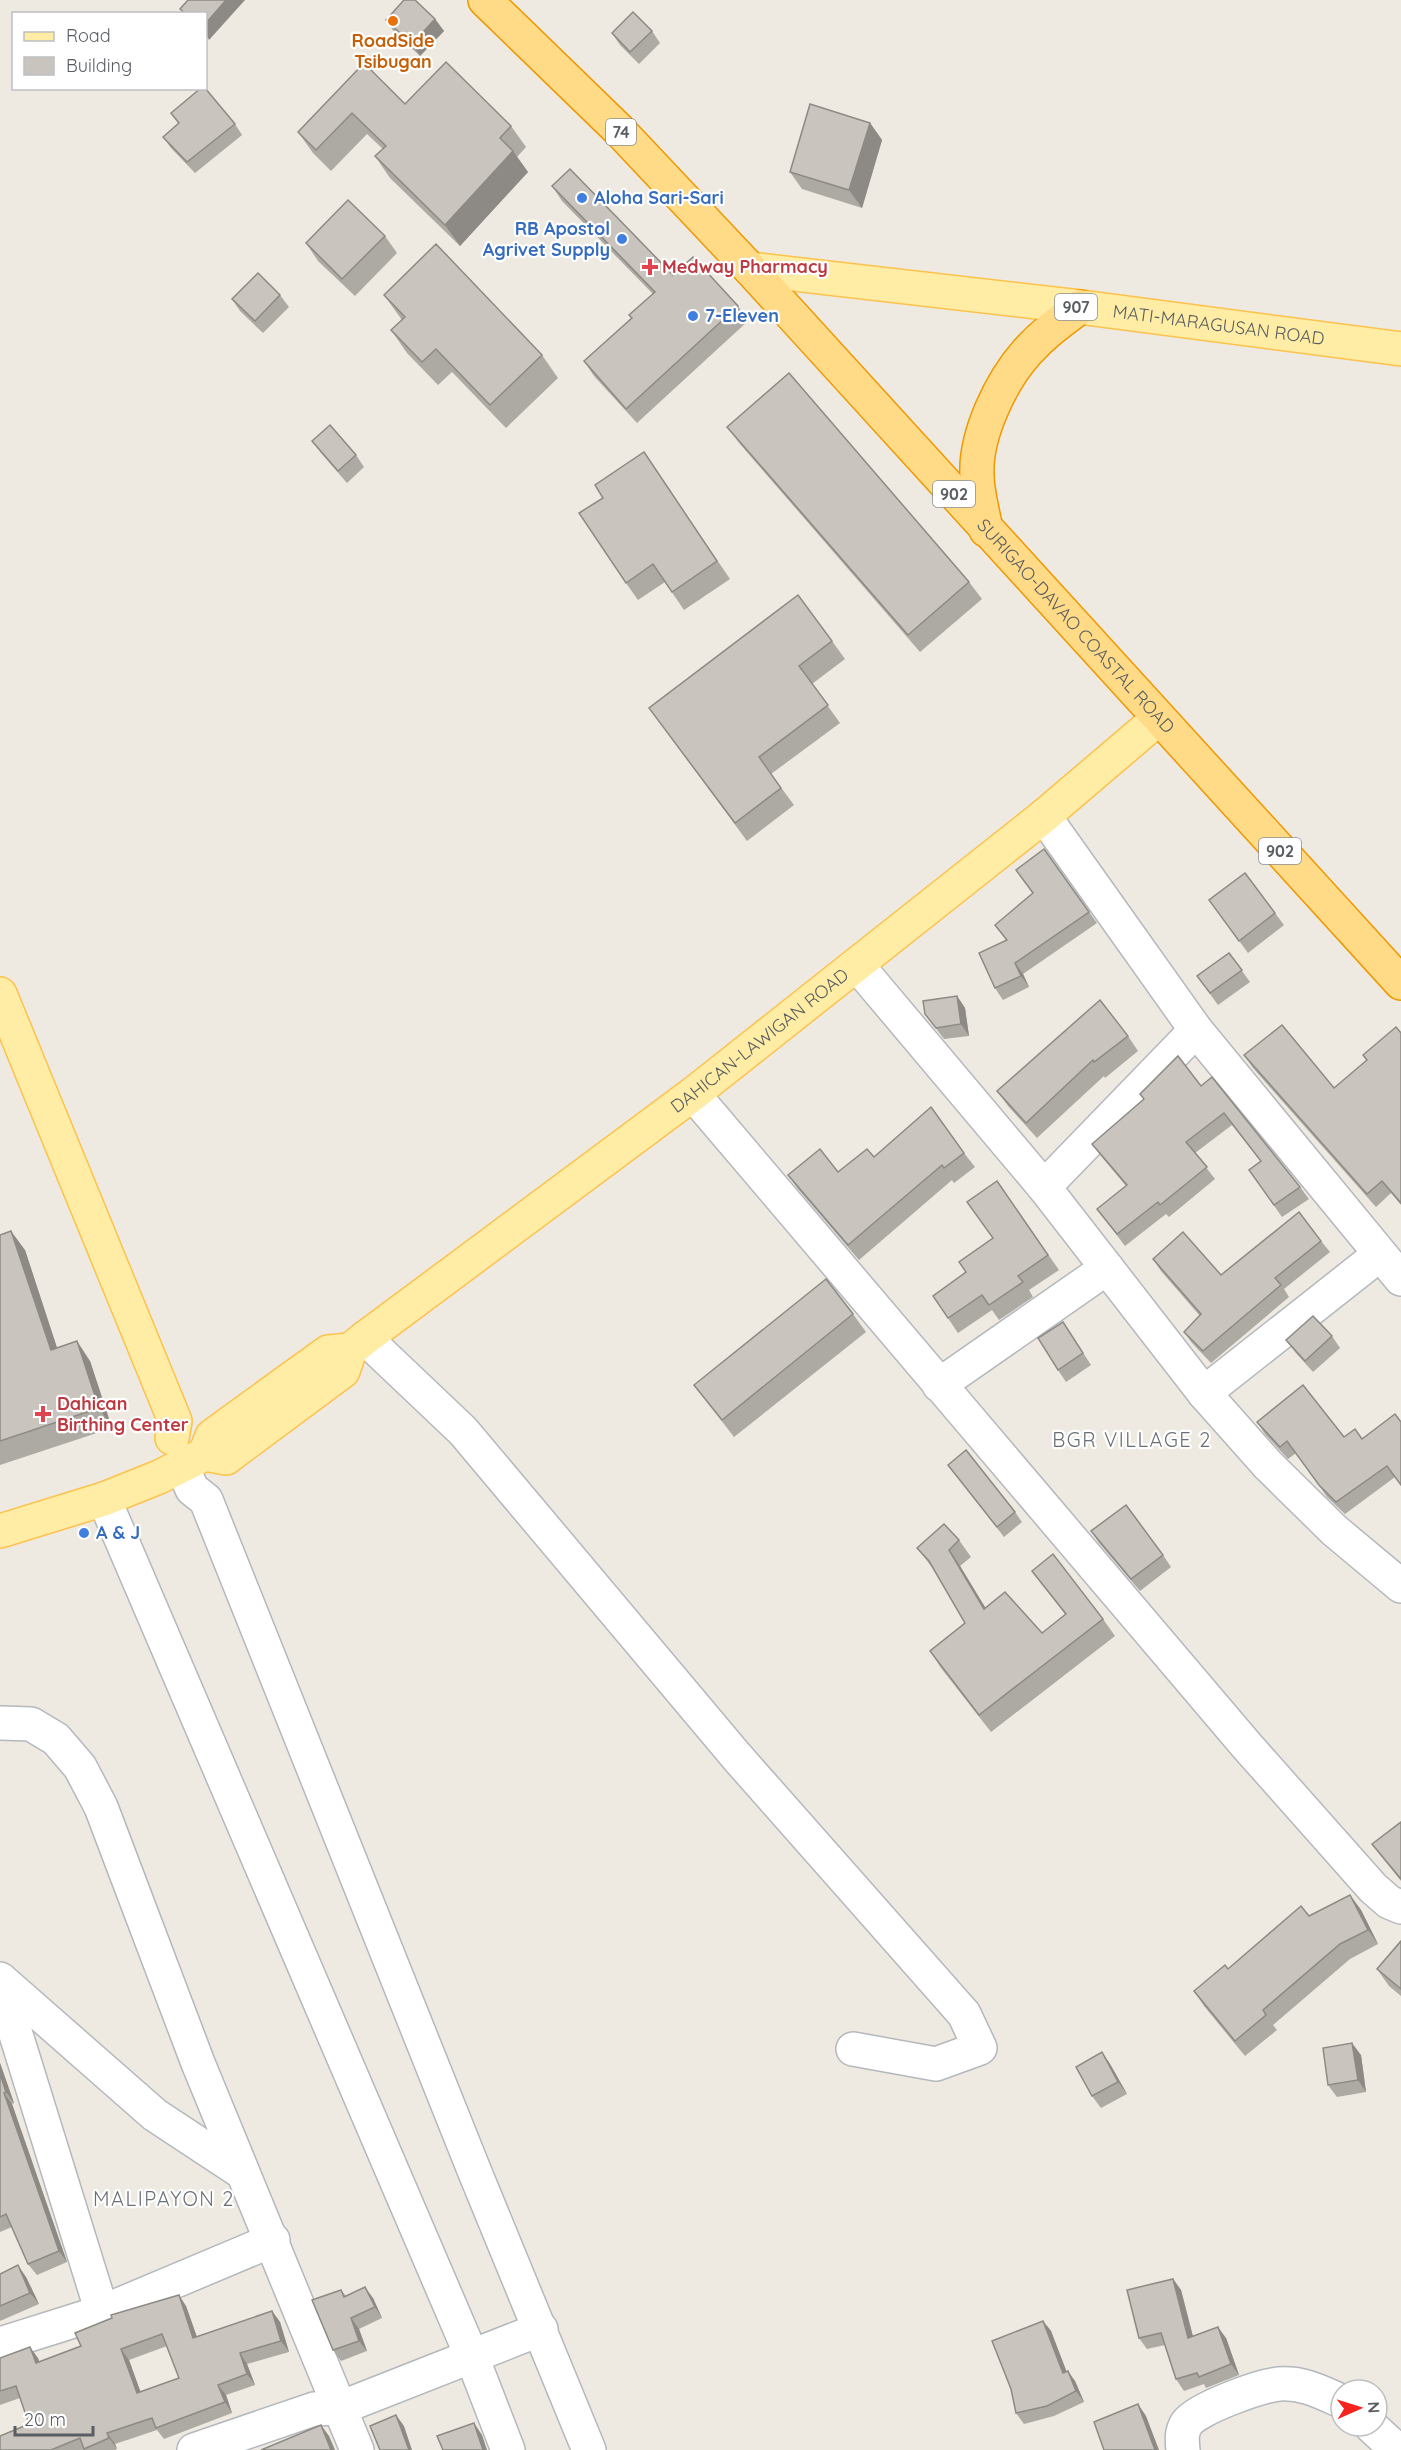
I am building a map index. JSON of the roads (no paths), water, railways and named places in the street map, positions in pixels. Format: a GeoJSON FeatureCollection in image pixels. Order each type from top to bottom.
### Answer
{"type":"FeatureCollection","features":[{"type":"Feature","properties":{"kind":"highway","name":"74"},"geometry":{"type":"LineString","coordinates":[[485,0],[627,138],[750,269]]}},
{"type":"Feature","properties":{"kind":"highway","name":"SURIGAO-DAVAO COASTAL ROAD"},"geometry":{"type":"LineString","coordinates":[[750,269],[1401,983]]}},
{"type":"Feature","properties":{"kind":"highway"},"geometry":{"type":"LineString","coordinates":[[986,530],[976,474],[981,442],[992,412],[1025,354],[1050,329],[1080,307]]}},
{"type":"Feature","properties":{"kind":"main road","name":"MATI-MARAGUSAN ROAD"},"geometry":{"type":"LineString","coordinates":[[750,269],[1080,307],[1401,349]]}},
{"type":"Feature","properties":{"kind":"main road","name":"DAHICAN-LAWIGAN ROAD"},"geometry":{"type":"LineString","coordinates":[[188,1462],[212,1436],[328,1352],[358,1344],[693,1094],[1044,816],[1160,718]]}},
{"type":"Feature","properties":{"kind":"main road"},"geometry":{"type":"LineString","coordinates":[[0,994],[175,1421],[188,1462]]}},
{"type":"Feature","properties":{"kind":"main road"},"geometry":{"type":"LineString","coordinates":[[0,1050],[154,1429],[188,1462]]}},
{"type":"Feature","properties":{"kind":"main road"},"geometry":{"type":"LineString","coordinates":[[0,1531],[104,1499],[188,1462]]}},
{"type":"Feature","properties":{"kind":"street"},"geometry":{"type":"LineString","coordinates":[[1044,816],[1196,1030],[1401,1279]]}},
{"type":"Feature","properties":{"kind":"street"},"geometry":{"type":"LineString","coordinates":[[857,965],[1044,1187],[1204,1393],[1268,1465],[1334,1530],[1401,1586]]}},
{"type":"Feature","properties":{"kind":"street"},"geometry":{"type":"LineString","coordinates":[[1044,1187],[1196,1030]]}},
{"type":"Feature","properties":{"kind":"street"},"geometry":{"type":"LineString","coordinates":[[693,1094],[1262,1764],[1373,1888],[1389,1902],[1401,1907]]}},
{"type":"Feature","properties":{"kind":"street"},"geometry":{"type":"LineString","coordinates":[[1204,1393],[1379,1255]]}},
{"type":"Feature","properties":{"kind":"street"},"geometry":{"type":"LineString","coordinates":[[939,1385],[1107,1268]]}},
{"type":"Feature","properties":{"kind":"street"},"geometry":{"type":"LineString","coordinates":[[358,1344],[463,1431],[737,1757],[964,2013],[980,2048],[936,2064],[853,2049]]}},
{"type":"Feature","properties":{"kind":"street"},"geometry":{"type":"LineString","coordinates":[[188,1462],[206,1500],[474,2170],[531,2324],[572,2450]]}},
{"type":"Feature","properties":{"kind":"street"},"geometry":{"type":"LineString","coordinates":[[104,1499],[469,2350],[508,2450]]}},
{"type":"Feature","properties":{"kind":"street"},"geometry":{"type":"LineString","coordinates":[[0,1723],[31,1724],[56,1739],[80,1767],[101,1807],[198,2063],[273,2240],[329,2402],[357,2450]]}},
{"type":"Feature","properties":{"kind":"street"},"geometry":{"type":"LineString","coordinates":[[0,1981],[155,2115],[243,2173]]}},
{"type":"Feature","properties":{"kind":"street"},"geometry":{"type":"LineString","coordinates":[[0,1981],[102,2312]]}},
{"type":"Feature","properties":{"kind":"street"},"geometry":{"type":"LineString","coordinates":[[0,2344],[102,2312],[273,2240]]}},
{"type":"Feature","properties":{"kind":"street"},"geometry":{"type":"LineString","coordinates":[[194,2450],[469,2350],[531,2324]]}},
{"type":"Feature","properties":{"kind":"street"},"geometry":{"type":"LineString","coordinates":[[531,2324],[590,2450]]}},
{"type":"Feature","properties":{"kind":"street"},"geometry":{"type":"LineString","coordinates":[[1183,2450],[1182,2433],[1188,2422],[1254,2390],[1281,2384],[1309,2387],[1329,2396]]}},
{"type":"Feature","properties":{"kind":"street"},"geometry":{"type":"LineString","coordinates":[[1384,2438],[1397,2450]]}},
{"type":"Feature","properties":{"kind":"place","name":"RoadSide Tsibugan"},"geometry":{"type":"Point","coordinates":[393,21]}},
{"type":"Feature","properties":{"kind":"place","name":"Aloha Sari-Sari"},"geometry":{"type":"Point","coordinates":[582,198]}},
{"type":"Feature","properties":{"kind":"place","name":"RB Apostol Agrivet Supply"},"geometry":{"type":"Point","coordinates":[622,239]}},
{"type":"Feature","properties":{"kind":"place","name":"Medway Pharmacy"},"geometry":{"type":"Point","coordinates":[650,267]}},
{"type":"Feature","properties":{"kind":"place","name":"7-Eleven"},"geometry":{"type":"Point","coordinates":[693,316]}},
{"type":"Feature","properties":{"kind":"place","name":"Dahican Birthing Center"},"geometry":{"type":"Point","coordinates":[43,1414]}},
{"type":"Feature","properties":{"kind":"place","name":"A & J"},"geometry":{"type":"Point","coordinates":[84,1533]}},
{"type":"Feature","properties":{"kind":"district","name":"BGR VILLAGE 2"},"geometry":{"type":"Point","coordinates":[1132,1440]}},
{"type":"Feature","properties":{"kind":"district","name":"MALIPAYON 2"},"geometry":{"type":"Point","coordinates":[164,2199]}}]}
